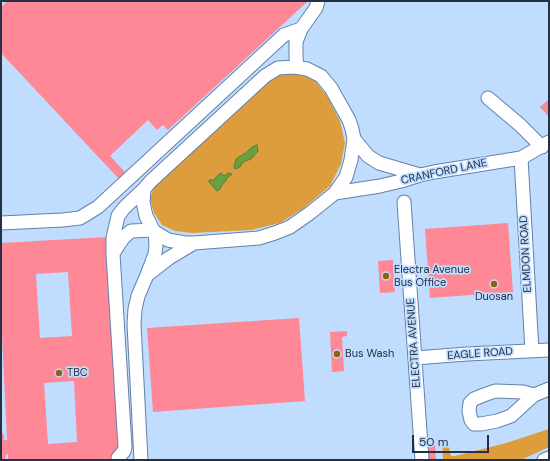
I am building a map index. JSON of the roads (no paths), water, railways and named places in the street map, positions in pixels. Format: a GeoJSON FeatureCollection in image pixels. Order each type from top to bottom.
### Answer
{"type":"FeatureCollection","features":[{"type":"Feature","properties":{"kind":"lane"},"geometry":{"type":"LineString","coordinates":[[297,67],[296,42],[301,29],[316,8],[318,1]]}},
{"type":"Feature","properties":{"kind":"lane"},"geometry":{"type":"LineString","coordinates":[[1,223],[80,218],[98,207],[284,35],[301,29]]}},
{"type":"Feature","properties":{"kind":"lane"},"geometry":{"type":"LineString","coordinates":[[113,254],[124,237],[131,231],[154,231],[168,240],[184,243],[259,238],[290,226],[310,213],[335,193],[346,177],[352,160],[354,139],[352,129],[349,120],[332,88],[320,76],[307,69],[297,67],[278,68],[265,76],[148,185],[124,208],[118,216],[113,238],[113,254],[125,447],[124,451],[118,458]]}},
{"type":"Feature","properties":{"kind":"lane"},"geometry":{"type":"LineString","coordinates":[[488,98],[545,144]]}},
{"type":"Feature","properties":{"kind":"lane"},"geometry":{"type":"LineString","coordinates":[[354,139],[368,156],[379,163],[420,175]]}},
{"type":"Feature","properties":{"kind":"lane","name":"CRANFORD LANE"},"geometry":{"type":"LineString","coordinates":[[335,193],[402,181],[420,175],[521,158],[545,144]]}},
{"type":"Feature","properties":{"kind":"lane"},"geometry":{"type":"LineString","coordinates":[[151,158],[164,170]]}},
{"type":"Feature","properties":{"kind":"lane","name":"ELMDON ROAD"},"geometry":{"type":"LineString","coordinates":[[521,158],[532,351]]}},
{"type":"Feature","properties":{"kind":"lane"},"geometry":{"type":"LineString","coordinates":[[134,174],[148,185]]}},
{"type":"Feature","properties":{"kind":"lane"},"geometry":{"type":"LineString","coordinates":[[141,460],[134,324],[138,296],[155,254],[156,246],[154,231],[146,216],[143,202],[148,185]]}},
{"type":"Feature","properties":{"kind":"lane","name":"ELECTRA AVENUE"},"geometry":{"type":"LineString","coordinates":[[404,202],[422,460]]}},
{"type":"Feature","properties":{"kind":"lane"},"geometry":{"type":"LineString","coordinates":[[147,275],[169,258],[194,243]]}},
{"type":"Feature","properties":{"kind":"lane","name":"EAGLE ROAD"},"geometry":{"type":"LineString","coordinates":[[415,358],[547,350]]}},
{"type":"Feature","properties":{"kind":"lane"},"geometry":{"type":"LineString","coordinates":[[534,395],[549,389]]}},
{"type":"Feature","properties":{"kind":"lane"},"geometry":{"type":"LineString","coordinates":[[544,460],[549,458]]}},
{"type":"Feature","properties":{"kind":"place","name":"Electra Avenue Bus Office"},"geometry":{"type":"Point","coordinates":[386,276]}},
{"type":"Feature","properties":{"kind":"place","name":"Duosan"},"geometry":{"type":"Point","coordinates":[494,284]}},
{"type":"Feature","properties":{"kind":"place","name":"Bus Wash"},"geometry":{"type":"Point","coordinates":[337,354]}},
{"type":"Feature","properties":{"kind":"place","name":"TBC"},"geometry":{"type":"Point","coordinates":[59,373]}}]}
